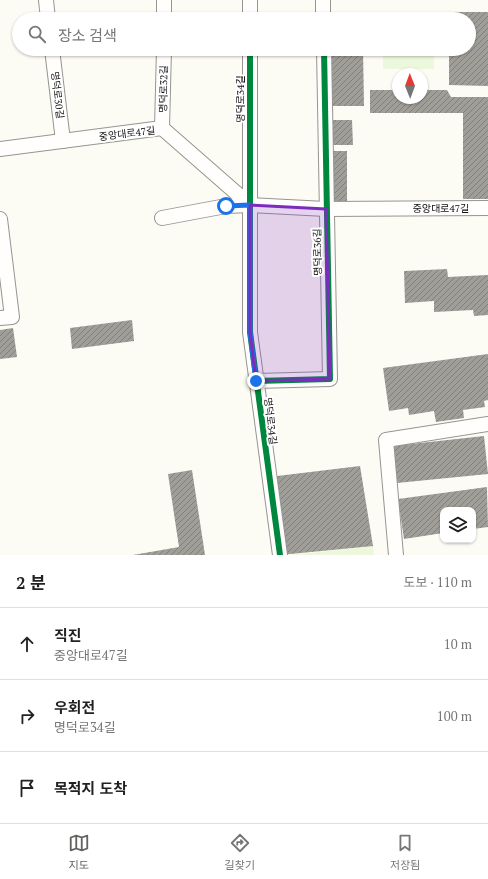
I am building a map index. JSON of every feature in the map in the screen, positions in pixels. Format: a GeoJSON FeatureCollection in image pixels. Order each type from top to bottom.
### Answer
{"type":"FeatureCollection","features":[{"type":"Feature","properties":{"kind":"street"},"geometry":{"type":"LineString","coordinates":[[46,0],[47,12]]}},
{"type":"Feature","properties":{"kind":"street"},"geometry":{"type":"LineString","coordinates":[[164,0],[164,12]]}},
{"type":"Feature","properties":{"kind":"street"},"geometry":{"type":"LineString","coordinates":[[250,0],[250,12]]}},
{"type":"Feature","properties":{"kind":"street"},"geometry":{"type":"LineString","coordinates":[[323,0],[323,12]]}},
{"type":"Feature","properties":{"kind":"street","name":"명덕로30길"},"geometry":{"type":"LineString","coordinates":[[53,56],[63,141]]}},
{"type":"Feature","properties":{"kind":"street","name":"명덕로32길"},"geometry":{"type":"LineString","coordinates":[[162,128],[164,56]]}},
{"type":"Feature","properties":{"kind":"street","name":"명덕로34길"},"geometry":{"type":"LineString","coordinates":[[250,56],[250,332],[280,555]]}},
{"type":"Feature","properties":{"kind":"street","name":"명덕로36길"},"geometry":{"type":"LineString","coordinates":[[256,381],[330,379],[324,56]]}},
{"type":"Feature","properties":{"kind":"street","name":"중앙대로47길"},"geometry":{"type":"LineString","coordinates":[[0,149],[162,128],[250,205]]}},
{"type":"Feature","properties":{"kind":"street","name":"중앙대로47길"},"geometry":{"type":"LineString","coordinates":[[162,218],[226,206],[250,205],[326,208],[488,208]]}},
{"type":"Feature","properties":{"kind":"street"},"geometry":{"type":"LineString","coordinates":[[0,219],[12,317],[0,318]]}},
{"type":"Feature","properties":{"kind":"street"},"geometry":{"type":"LineString","coordinates":[[396,555],[386,440],[488,424]]}},
{"type":"Feature","properties":{"kind":"highlighted area"},"geometry":{"type":"Polygon","coordinates":[[[250,205],[326,209],[330,379],[256,381],[250,332],[250,205]]]}},
{"type":"Feature","properties":{"kind":"green space"},"geometry":{"type":"Polygon","coordinates":[[[383,56],[434,56],[434,69],[383,69],[383,56]]]}},
{"type":"Feature","properties":{"kind":"green space"},"geometry":{"type":"Polygon","coordinates":[[[373,546],[374,555],[290,555],[373,546]]]}},
{"type":"Feature","properties":{"kind":"building"},"geometry":{"type":"Polygon","coordinates":[[[476,12],[488,12],[488,86],[449,85],[449,56],[476,56],[476,12]]]}},
{"type":"Feature","properties":{"kind":"building"},"geometry":{"type":"Polygon","coordinates":[[[330,56],[363,56],[364,106],[330,106],[330,56]]]}},
{"type":"Feature","properties":{"kind":"building"},"geometry":{"type":"Polygon","coordinates":[[[370,90],[392,90],[392,104],[428,104],[428,90],[447,90],[451,97],[488,97],[488,199],[463,199],[463,113],[370,113],[370,90]]]}},
{"type":"Feature","properties":{"kind":"building"},"geometry":{"type":"Polygon","coordinates":[[[331,120],[352,120],[353,145],[331,145],[331,120]]]}},
{"type":"Feature","properties":{"kind":"building"},"geometry":{"type":"Polygon","coordinates":[[[330,151],[347,151],[347,205],[330,205],[330,151]]]}},
{"type":"Feature","properties":{"kind":"building"},"geometry":{"type":"Polygon","coordinates":[[[447,269],[448,277],[488,275],[488,315],[474,316],[473,310],[434,312],[434,301],[405,303],[404,271],[447,269]]]}},
{"type":"Feature","properties":{"kind":"building"},"geometry":{"type":"Polygon","coordinates":[[[132,320],[134,341],[72,349],[70,328],[132,320]]]}},
{"type":"Feature","properties":{"kind":"building"},"geometry":{"type":"Polygon","coordinates":[[[13,328],[17,357],[0,359],[0,330],[13,328]]]}},
{"type":"Feature","properties":{"kind":"building"},"geometry":{"type":"Polygon","coordinates":[[[488,354],[488,400],[484,401],[485,407],[463,410],[464,418],[436,422],[434,411],[409,415],[408,408],[389,411],[383,368],[488,354]]]}},
{"type":"Feature","properties":{"kind":"building"},"geometry":{"type":"Polygon","coordinates":[[[484,436],[488,474],[397,483],[393,446],[484,436]]]}},
{"type":"Feature","properties":{"kind":"building"},"geometry":{"type":"Polygon","coordinates":[[[360,466],[373,546],[280,555],[269,477],[360,466]]]}},
{"type":"Feature","properties":{"kind":"building"},"geometry":{"type":"Polygon","coordinates":[[[192,470],[205,555],[133,555],[179,547],[168,474],[192,470]]]}},
{"type":"Feature","properties":{"kind":"building"},"geometry":{"type":"Polygon","coordinates":[[[487,487],[488,527],[476,529],[476,507],[440,507],[440,533],[404,539],[398,499],[487,487]]]}},
{"type":"Feature","properties":{"kind":"cycle path"},"geometry":{"type":"LineString","coordinates":[[250,56],[250,332],[280,555]]}},
{"type":"Feature","properties":{"kind":"cycle path"},"geometry":{"type":"LineString","coordinates":[[256,381],[330,379],[324,56]]}},
{"type":"Feature","properties":{"kind":"route"},"geometry":{"type":"LineString","coordinates":[[226,206],[250,205],[250,332],[256,381]]}}]}
